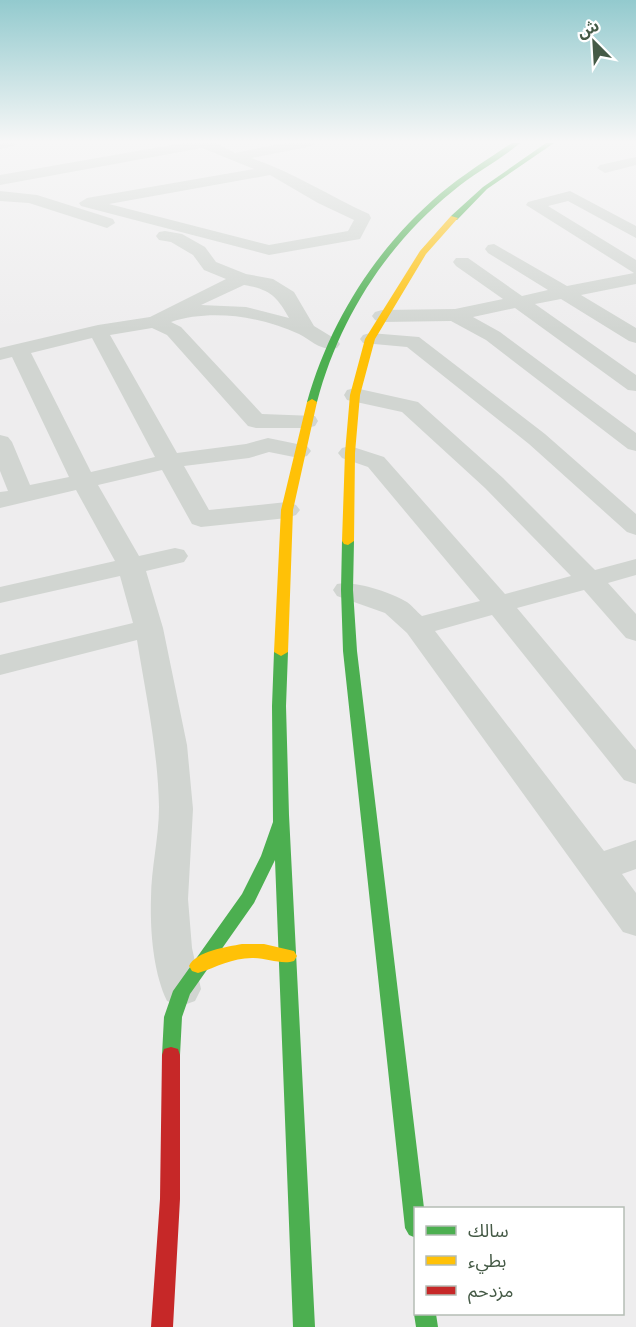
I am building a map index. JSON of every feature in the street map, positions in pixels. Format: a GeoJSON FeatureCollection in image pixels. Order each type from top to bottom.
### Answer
{"type":"FeatureCollection","features":[{"type":"Feature","properties":{"kind":"main road"},"geometry":{"type":"LineString","coordinates":[[304,1327],[281,815],[279,706],[287,510],[317,379],[330,344],[362,289],[394,244],[432,205]]}},
{"type":"Feature","properties":{"kind":"main road"},"geometry":{"type":"LineString","coordinates":[[414,1210],[350,651],[347,590],[350,453],[355,395],[370,339],[382,316],[423,253],[450,220],[466,205]]}},
{"type":"Feature","properties":{"kind":"main road"},"geometry":{"type":"LineString","coordinates":[[162,1327],[170,1199],[173,1011],[187,979],[219,938],[259,878],[273,849],[281,815]]}},
{"type":"Feature","properties":{"kind":"main road"},"geometry":{"type":"LineString","coordinates":[[187,979],[211,958],[230,952],[249,949],[269,950],[288,956]]}},
{"type":"Feature","properties":{"kind":"street"},"geometry":{"type":"LineString","coordinates":[[9,205],[30,212],[77,205]]}},
{"type":"Feature","properties":{"kind":"street"},"geometry":{"type":"LineString","coordinates":[[52,205],[131,232],[176,238],[198,251],[210,266],[242,279],[266,283],[287,297],[306,330]]}},
{"type":"Feature","properties":{"kind":"street"},"geometry":{"type":"LineString","coordinates":[[94,205],[269,250],[354,235],[363,218],[335,205]]}},
{"type":"Feature","properties":{"kind":"street"},"geometry":{"type":"LineString","coordinates":[[534,205],[636,268]]}},
{"type":"Feature","properties":{"kind":"street"},"geometry":{"type":"LineString","coordinates":[[586,205],[636,233]]}},
{"type":"Feature","properties":{"kind":"street"},"geometry":{"type":"LineString","coordinates":[[494,249],[636,337]]}},
{"type":"Feature","properties":{"kind":"street"},"geometry":{"type":"LineString","coordinates":[[462,262],[636,385]]}},
{"type":"Feature","properties":{"kind":"street"},"geometry":{"type":"LineString","coordinates":[[382,316],[455,315],[636,278]]}},
{"type":"Feature","properties":{"kind":"street"},"geometry":{"type":"LineString","coordinates":[[187,979],[173,948],[169,899],[176,809],[171,745],[149,628],[131,566],[10,352],[98,331],[154,322],[242,279]]}},
{"type":"Feature","properties":{"kind":"street"},"geometry":{"type":"LineString","coordinates":[[175,313],[213,308],[248,311],[306,330],[330,344]]}},
{"type":"Feature","properties":{"kind":"street"},"geometry":{"type":"LineString","coordinates":[[455,315],[493,336],[636,444]]}},
{"type":"Feature","properties":{"kind":"street"},"geometry":{"type":"LineString","coordinates":[[154,322],[174,331],[256,421],[268,445]]}},
{"type":"Feature","properties":{"kind":"street"},"geometry":{"type":"LineString","coordinates":[[98,331],[201,519],[287,510]]}},
{"type":"Feature","properties":{"kind":"street"},"geometry":{"type":"LineString","coordinates":[[370,339],[412,341],[537,439],[636,527]]}},
{"type":"Feature","properties":{"kind":"street"},"geometry":{"type":"LineString","coordinates":[[355,395],[411,407],[494,483],[591,581],[636,632]]}},
{"type":"Feature","properties":{"kind":"street"},"geometry":{"type":"LineString","coordinates":[[256,421],[307,421]]}},
{"type":"Feature","properties":{"kind":"street"},"geometry":{"type":"LineString","coordinates":[[0,442],[11,497],[168,461],[249,451],[268,445],[299,451]]}},
{"type":"Feature","properties":{"kind":"street"},"geometry":{"type":"LineString","coordinates":[[350,453],[376,462],[499,605],[636,771]]}},
{"type":"Feature","properties":{"kind":"street"},"geometry":{"type":"LineString","coordinates":[[0,595],[176,556]]}},
{"type":"Feature","properties":{"kind":"street"},"geometry":{"type":"LineString","coordinates":[[417,627],[636,567]]}},
{"type":"Feature","properties":{"kind":"street"},"geometry":{"type":"LineString","coordinates":[[347,590],[394,607],[417,627],[636,921]]}},
{"type":"Feature","properties":{"kind":"street"},"geometry":{"type":"LineString","coordinates":[[0,665],[149,628]]}},
{"type":"Feature","properties":{"kind":"street"},"geometry":{"type":"LineString","coordinates":[[597,869],[636,854]]}},
{"type":"Feature","properties":{"kind":"traffic: fast"},"geometry":{"type":"LineString","coordinates":[[312,402],[330,347],[357,295],[392,248],[433,205]]}},
{"type":"Feature","properties":{"kind":"traffic: fast"},"geometry":{"type":"LineString","coordinates":[[454,218],[468,205]]}},
{"type":"Feature","properties":{"kind":"traffic: fast"},"geometry":{"type":"LineString","coordinates":[[348,541],[347,590],[350,651],[414,1211]]}},
{"type":"Feature","properties":{"kind":"traffic: fast"},"geometry":{"type":"LineString","coordinates":[[281,652],[279,706],[281,815],[304,1327]]}},
{"type":"Feature","properties":{"kind":"traffic: fast"},"geometry":{"type":"LineString","coordinates":[[171,1055],[173,1017],[182,991],[248,898],[269,856],[278,826]]}},
{"type":"Feature","properties":{"kind":"traffic: fast"},"geometry":{"type":"LineString","coordinates":[[425,1315],[427,1327]]}},
{"type":"Feature","properties":{"kind":"traffic: slow"},"geometry":{"type":"LineString","coordinates":[[348,541],[350,453],[355,395],[370,339],[423,253],[454,218]]}},
{"type":"Feature","properties":{"kind":"traffic: slow"},"geometry":{"type":"LineString","coordinates":[[281,652],[287,510],[312,402]]}},
{"type":"Feature","properties":{"kind":"traffic: slow"},"geometry":{"type":"LineString","coordinates":[[198,966],[231,953],[253,951],[288,956]]}},
{"type":"Feature","properties":{"kind":"traffic: jam"},"geometry":{"type":"LineString","coordinates":[[162,1327],[170,1199],[171,1055]]}}]}
